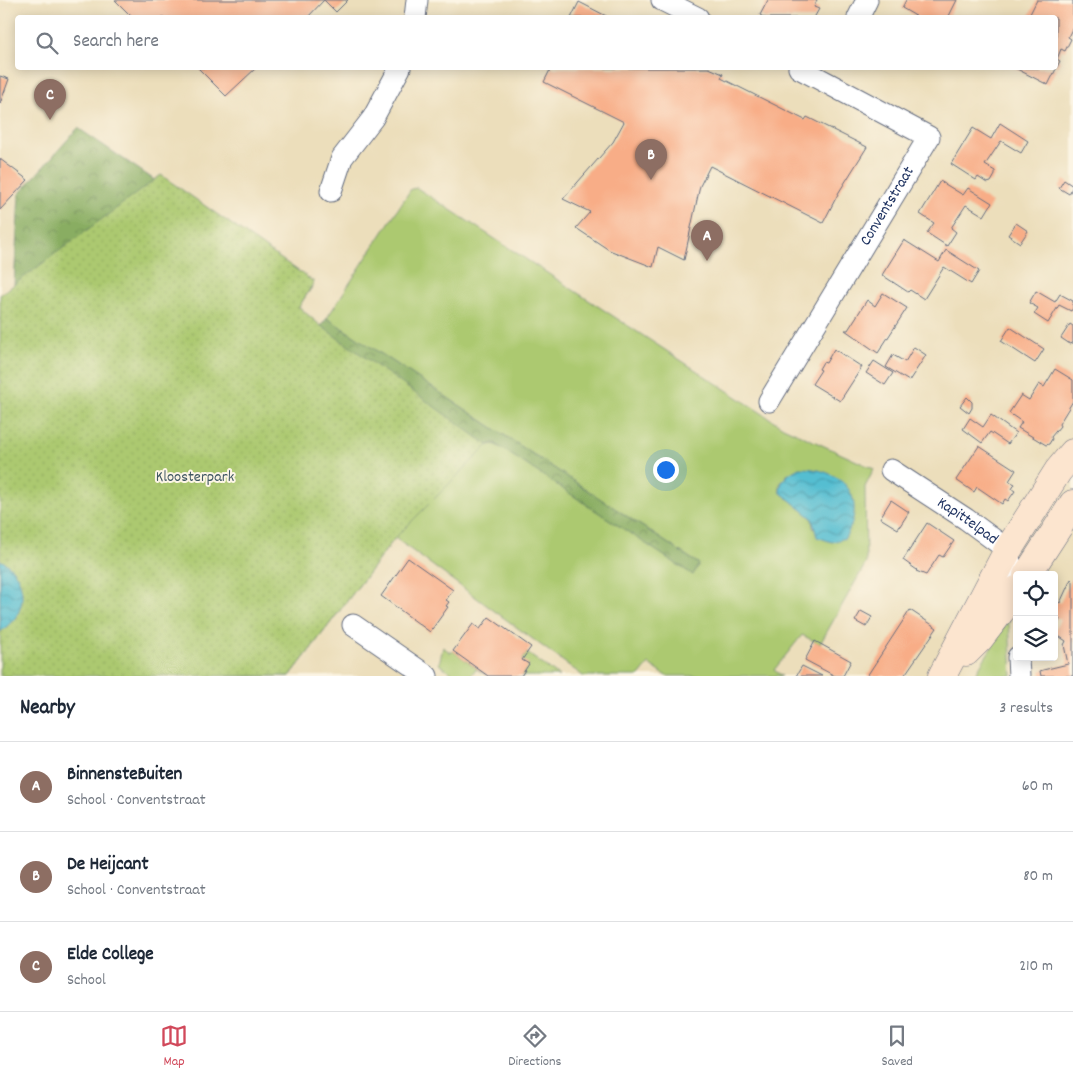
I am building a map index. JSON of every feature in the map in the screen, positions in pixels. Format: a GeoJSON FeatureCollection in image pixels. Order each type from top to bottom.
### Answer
{"type":"FeatureCollection","features":[{"type":"Feature","properties":{"kind":"main road"},"geometry":{"type":"LineString","coordinates":[[942,676],[1008,550],[1068,468]]}},
{"type":"Feature","properties":{"kind":"main road"},"geometry":{"type":"LineString","coordinates":[[1029,571],[1073,504]]}},
{"type":"Feature","properties":{"kind":"main road"},"geometry":{"type":"LineString","coordinates":[[942,676],[980,638],[1013,594]]}},
{"type":"Feature","properties":{"kind":"street"},"geometry":{"type":"LineString","coordinates":[[416,15],[418,0]]}},
{"type":"Feature","properties":{"kind":"street"},"geometry":{"type":"LineString","coordinates":[[662,0],[692,15]]}},
{"type":"Feature","properties":{"kind":"street"},"geometry":{"type":"LineString","coordinates":[[860,15],[867,0]]}},
{"type":"Feature","properties":{"kind":"street"},"geometry":{"type":"LineString","coordinates":[[331,191],[342,158],[373,118],[399,70]]}},
{"type":"Feature","properties":{"kind":"street","name":"Conventstraat"},"geometry":{"type":"LineString","coordinates":[[769,401],[929,137],[829,74],[810,70]]}},
{"type":"Feature","properties":{"kind":"street","name":"Kapittelpad"},"geometry":{"type":"LineString","coordinates":[[891,470],[966,519],[1008,550],[1014,571]]}},
{"type":"Feature","properties":{"kind":"street"},"geometry":{"type":"LineString","coordinates":[[353,625],[427,676]]}},
{"type":"Feature","properties":{"kind":"street"},"geometry":{"type":"LineString","coordinates":[[1018,661],[1019,676]]}},
{"type":"Feature","properties":{"kind":"green space"},"geometry":{"type":"Polygon","coordinates":[[[78,128],[312,287],[269,350],[14,286],[19,194],[78,128]]]}},
{"type":"Feature","properties":{"kind":"green space","name":"Kloosterpark"},"geometry":{"type":"Polygon","coordinates":[[[161,175],[314,282],[299,307],[321,326],[488,445],[395,538],[290,676],[0,676],[0,295],[161,175]]]}},
{"type":"Feature","properties":{"kind":"green space"},"geometry":{"type":"Polygon","coordinates":[[[417,188],[783,427],[874,469],[865,487],[866,563],[820,644],[802,635],[774,670],[782,676],[666,676],[649,664],[639,676],[583,676],[395,538],[488,445],[494,444],[699,564],[327,318],[411,189],[417,188]],[[788,474],[780,484],[780,492],[812,518],[813,528],[832,542],[788,474]]]}},
{"type":"Feature","properties":{"kind":"green space"},"geometry":{"type":"Polygon","coordinates":[[[327,318],[699,564],[693,575],[495,444],[488,445],[395,538],[290,676],[227,676],[321,326],[327,318]]]}},
{"type":"Feature","properties":{"kind":"green space"},"geometry":{"type":"Polygon","coordinates":[[[1009,619],[1012,676],[974,676],[1009,619]]]}},
{"type":"Feature","properties":{"kind":"green space"},"geometry":{"type":"Polygon","coordinates":[[[443,647],[451,653],[453,651],[488,676],[476,669],[470,676],[456,676],[439,664],[443,647]]]}},
{"type":"Feature","properties":{"kind":"green space"},"geometry":{"type":"Polygon","coordinates":[[[527,653],[559,676],[521,676],[529,665],[522,660],[527,653]]]}},
{"type":"Feature","properties":{"kind":"water"},"geometry":{"type":"Polygon","coordinates":[[[799,468],[815,469],[828,473],[839,479],[848,488],[853,498],[854,510],[852,523],[845,538],[832,542],[817,537],[812,518],[780,492],[781,484],[785,477],[799,468]]]}},
{"type":"Feature","properties":{"kind":"water"},"geometry":{"type":"Polygon","coordinates":[[[0,560],[7,564],[18,577],[21,585],[22,602],[15,618],[0,632],[0,560]]]}},
{"type":"Feature","properties":{"kind":"building"},"geometry":{"type":"Polygon","coordinates":[[[115,0],[324,0],[310,15],[130,15],[115,0]]]}},
{"type":"Feature","properties":{"kind":"building"},"geometry":{"type":"Polygon","coordinates":[[[324,0],[348,0],[336,12],[324,0]]]}},
{"type":"Feature","properties":{"kind":"building"},"geometry":{"type":"Polygon","coordinates":[[[768,0],[817,0],[814,7],[819,9],[816,15],[760,15],[768,0]]]}},
{"type":"Feature","properties":{"kind":"building"},"geometry":{"type":"Polygon","coordinates":[[[906,0],[957,0],[950,15],[914,15],[902,8],[906,0]]]}},
{"type":"Feature","properties":{"kind":"building"},"geometry":{"type":"Polygon","coordinates":[[[1037,0],[1073,0],[1073,27],[1068,37],[1071,39],[1065,51],[1061,49],[1058,56],[1058,15],[1030,15],[1037,0]]]}},
{"type":"Feature","properties":{"kind":"building"},"geometry":{"type":"Polygon","coordinates":[[[579,2],[604,15],[572,15],[579,2]]]}},
{"type":"Feature","properties":{"kind":"building"},"geometry":{"type":"Polygon","coordinates":[[[200,70],[254,70],[226,96],[200,70]]]}},
{"type":"Feature","properties":{"kind":"building"},"geometry":{"type":"Polygon","coordinates":[[[550,70],[714,70],[723,74],[721,78],[805,120],[807,117],[867,147],[839,192],[823,223],[710,166],[700,186],[684,260],[658,247],[653,267],[609,250],[576,228],[590,212],[563,199],[613,142],[624,122],[544,82],[550,70]]]}},
{"type":"Feature","properties":{"kind":"building"},"geometry":{"type":"Polygon","coordinates":[[[1019,70],[1056,70],[1048,85],[1019,70]]]}},
{"type":"Feature","properties":{"kind":"building"},"geometry":{"type":"Polygon","coordinates":[[[0,76],[9,79],[0,104],[0,76]]]}},
{"type":"Feature","properties":{"kind":"building"},"geometry":{"type":"Polygon","coordinates":[[[1000,123],[1028,141],[1021,153],[1001,141],[985,165],[995,171],[991,182],[987,183],[978,177],[976,180],[951,164],[973,128],[991,139],[1000,123]]]}},
{"type":"Feature","properties":{"kind":"building"},"geometry":{"type":"Polygon","coordinates":[[[0,159],[28,180],[0,210],[0,159]]]}},
{"type":"Feature","properties":{"kind":"building"},"geometry":{"type":"Polygon","coordinates":[[[1064,180],[1073,186],[1069,194],[1059,188],[1064,180]]]}},
{"type":"Feature","properties":{"kind":"building"},"geometry":{"type":"Polygon","coordinates":[[[940,181],[963,195],[968,188],[992,203],[984,216],[966,205],[951,228],[956,232],[947,246],[927,233],[934,223],[920,214],[940,181]]]}},
{"type":"Feature","properties":{"kind":"building"},"geometry":{"type":"Polygon","coordinates":[[[1016,223],[1028,231],[1020,243],[1008,235],[1016,223]]]}},
{"type":"Feature","properties":{"kind":"building"},"geometry":{"type":"Polygon","coordinates":[[[904,240],[939,262],[946,250],[979,271],[971,284],[944,267],[924,299],[910,290],[908,292],[882,275],[904,240]]]}},
{"type":"Feature","properties":{"kind":"building"},"geometry":{"type":"Polygon","coordinates":[[[1036,291],[1055,302],[1060,294],[1073,301],[1073,308],[1071,311],[1059,305],[1048,323],[1034,314],[1038,308],[1029,303],[1036,291]]]}},
{"type":"Feature","properties":{"kind":"building"},"geometry":{"type":"Polygon","coordinates":[[[883,293],[907,308],[878,353],[845,330],[848,330],[867,300],[875,306],[883,293]]]}},
{"type":"Feature","properties":{"kind":"building"},"geometry":{"type":"Polygon","coordinates":[[[1070,324],[1073,326],[1073,343],[1070,344],[1061,338],[1070,324]]]}},
{"type":"Feature","properties":{"kind":"building"},"geometry":{"type":"Polygon","coordinates":[[[1010,327],[1044,349],[1035,363],[1001,341],[1010,327]]]}},
{"type":"Feature","properties":{"kind":"building"},"geometry":{"type":"Polygon","coordinates":[[[914,347],[926,355],[909,381],[886,367],[893,355],[905,362],[914,347]]]}},
{"type":"Feature","properties":{"kind":"building"},"geometry":{"type":"Polygon","coordinates":[[[834,349],[862,367],[840,401],[812,384],[821,370],[819,369],[823,362],[826,363],[834,349]]]}},
{"type":"Feature","properties":{"kind":"building"},"geometry":{"type":"Polygon","coordinates":[[[874,361],[893,373],[885,385],[866,373],[874,361]]]}},
{"type":"Feature","properties":{"kind":"building"},"geometry":{"type":"Polygon","coordinates":[[[1055,369],[1073,380],[1073,401],[1059,424],[1060,426],[1051,437],[1052,439],[1049,444],[1046,445],[1018,428],[1022,422],[1009,413],[1021,395],[1029,400],[1039,384],[1044,387],[1055,369]]]}},
{"type":"Feature","properties":{"kind":"building"},"geometry":{"type":"Polygon","coordinates":[[[967,397],[972,402],[972,408],[969,413],[960,406],[967,397]]]}},
{"type":"Feature","properties":{"kind":"building"},"geometry":{"type":"Polygon","coordinates":[[[991,415],[1016,433],[1008,444],[990,432],[982,443],[963,429],[970,418],[983,427],[991,415]]]}},
{"type":"Feature","properties":{"kind":"building"},"geometry":{"type":"Polygon","coordinates":[[[979,446],[1016,470],[1009,481],[1015,484],[1012,489],[1015,491],[1008,501],[1005,499],[1002,504],[977,487],[974,492],[956,480],[979,446]]]}},
{"type":"Feature","properties":{"kind":"building"},"geometry":{"type":"Polygon","coordinates":[[[891,500],[909,512],[898,529],[880,518],[891,500]]]}},
{"type":"Feature","properties":{"kind":"building"},"geometry":{"type":"Polygon","coordinates":[[[927,523],[954,541],[943,557],[939,555],[926,575],[916,571],[903,560],[927,523]]]}},
{"type":"Feature","properties":{"kind":"building"},"geometry":{"type":"Polygon","coordinates":[[[408,558],[453,590],[446,600],[449,602],[446,606],[448,607],[430,632],[381,596],[408,558]]]}},
{"type":"Feature","properties":{"kind":"building"},"geometry":{"type":"Polygon","coordinates":[[[1071,579],[1073,581],[1073,676],[1041,676],[1040,671],[1068,664],[1064,645],[1066,641],[1058,636],[1060,619],[1058,618],[1058,602],[1060,603],[1071,579]]]}},
{"type":"Feature","properties":{"kind":"building"},"geometry":{"type":"Polygon","coordinates":[[[910,610],[937,628],[904,676],[867,676],[910,610]]]}},
{"type":"Feature","properties":{"kind":"building"},"geometry":{"type":"Polygon","coordinates":[[[861,611],[872,617],[866,627],[855,621],[861,611]]]}},
{"type":"Feature","properties":{"kind":"building"},"geometry":{"type":"Polygon","coordinates":[[[489,617],[531,647],[522,660],[529,664],[521,676],[488,676],[453,651],[473,624],[480,629],[489,617]]]}},
{"type":"Feature","properties":{"kind":"building"},"geometry":{"type":"Polygon","coordinates":[[[815,641],[851,661],[843,676],[835,676],[805,660],[815,641]]]}},
{"type":"Feature","properties":{"kind":"building"},"geometry":{"type":"Polygon","coordinates":[[[802,666],[822,676],[796,676],[802,666]]]}},
{"type":"Feature","properties":{"kind":"place","name":"Elde College"},"geometry":{"type":"Point","coordinates":[50,120]}},
{"type":"Feature","properties":{"kind":"place","name":"De Heijcant"},"geometry":{"type":"Point","coordinates":[651,180]}},
{"type":"Feature","properties":{"kind":"place","name":"BinnensteBuiten"},"geometry":{"type":"Point","coordinates":[707,261]}}]}
